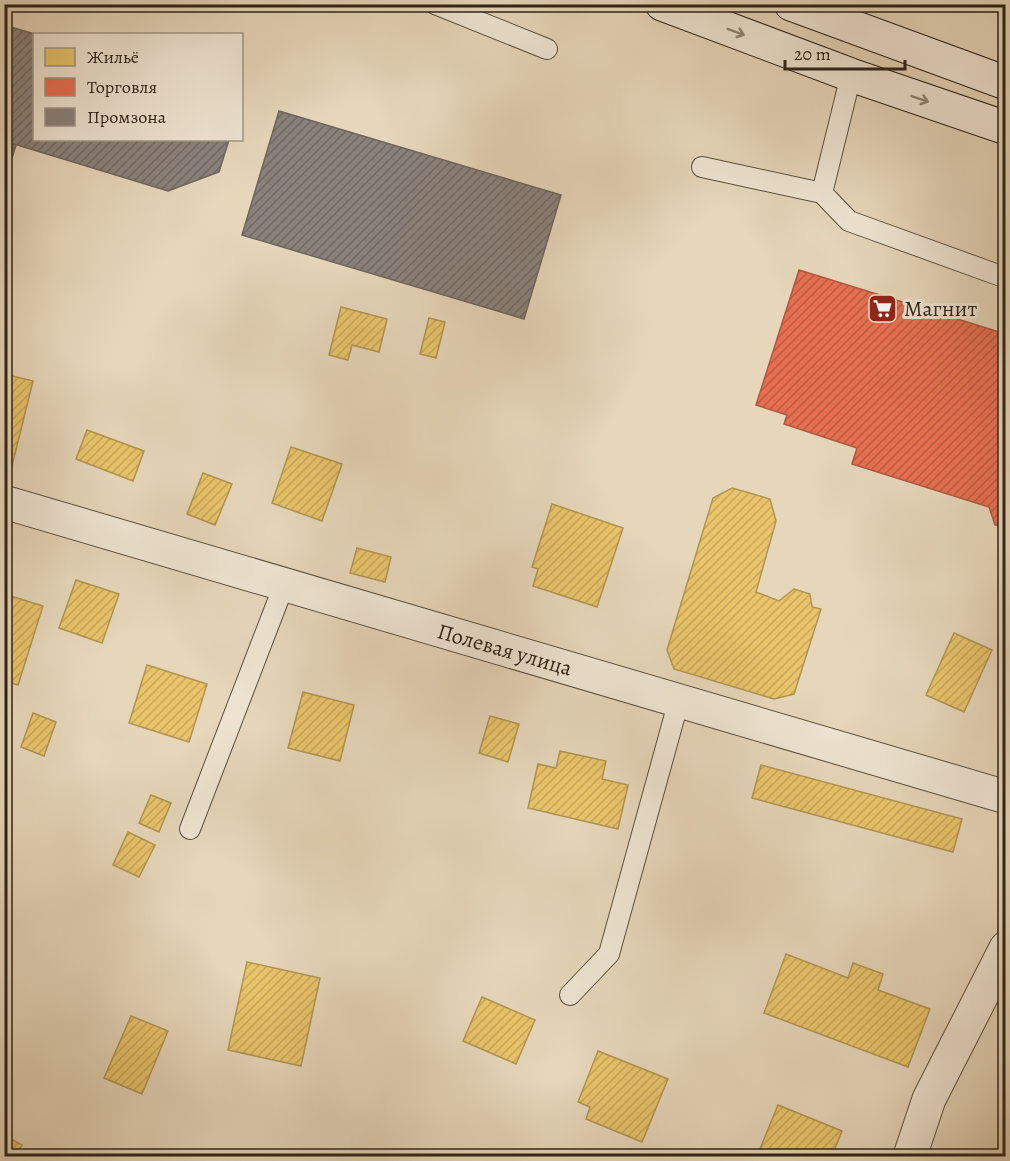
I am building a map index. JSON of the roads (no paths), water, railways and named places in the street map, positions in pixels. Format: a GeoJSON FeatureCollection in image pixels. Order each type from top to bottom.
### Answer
{"type":"FeatureCollection","features":[{"type":"Feature","properties":{"kind":"street"},"geometry":{"type":"LineString","coordinates":[[662,4],[851,75],[1005,128]]}},
{"type":"Feature","properties":{"kind":"street"},"geometry":{"type":"LineString","coordinates":[[791,4],[1005,82]]}},
{"type":"Feature","properties":{"kind":"street","name":"Полевая улица"},"geometry":{"type":"LineString","coordinates":[[4,502],[1005,796]]}},
{"type":"Feature","properties":{"kind":"street"},"geometry":{"type":"LineString","coordinates":[[910,1156],[929,1099],[1005,948]]}},
{"type":"Feature","properties":{"kind":"lane"},"geometry":{"type":"LineString","coordinates":[[435,4],[548,49]]}},
{"type":"Feature","properties":{"kind":"lane"},"geometry":{"type":"LineString","coordinates":[[822,193],[851,75]]}},
{"type":"Feature","properties":{"kind":"lane"},"geometry":{"type":"LineString","coordinates":[[702,167],[822,193],[849,221],[1001,276]]}},
{"type":"Feature","properties":{"kind":"lane"},"geometry":{"type":"LineString","coordinates":[[190,829],[284,585]]}},
{"type":"Feature","properties":{"kind":"lane"},"geometry":{"type":"LineString","coordinates":[[570,995],[609,954],[679,700]]}},
{"type":"Feature","properties":{"kind":"place","name":"Магнит"},"geometry":{"type":"Point","coordinates":[883,308]}}]}
